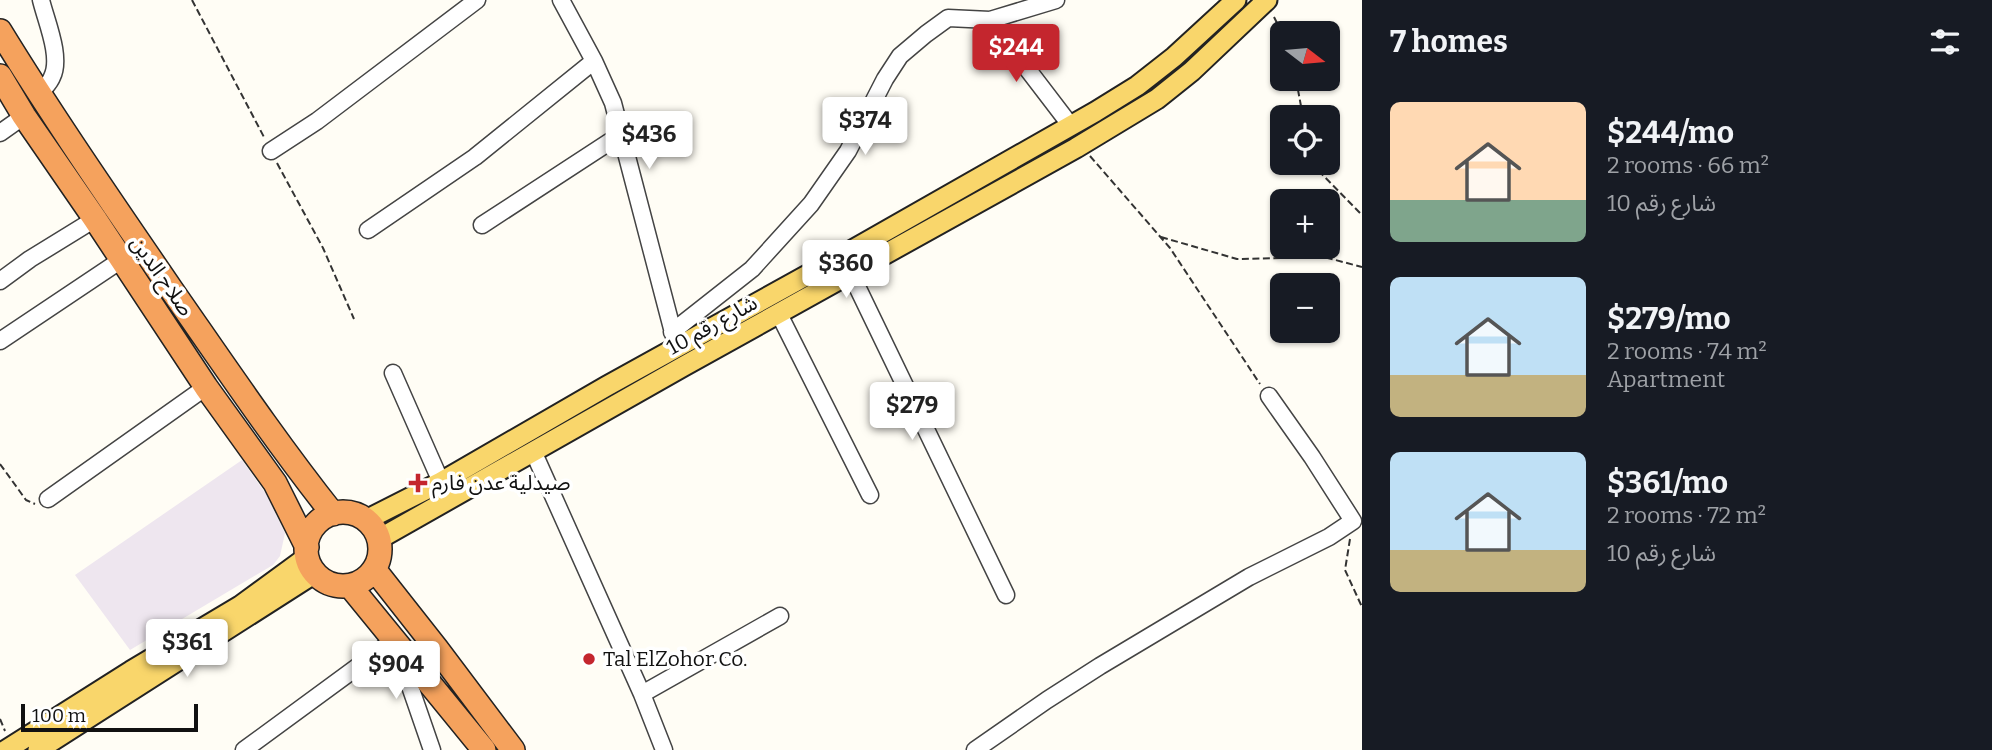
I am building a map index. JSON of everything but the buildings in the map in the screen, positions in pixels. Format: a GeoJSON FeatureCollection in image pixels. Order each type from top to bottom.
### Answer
{"type":"FeatureCollection","features":[{"type":"Feature","properties":{"kind":"highway","name":"صلاح الدين"},"geometry":{"type":"LineString","coordinates":[[0,32],[39,95],[290,460],[332,514]]}},
{"type":"Feature","properties":{"kind":"highway","name":"صلاح الدين"},"geometry":{"type":"LineString","coordinates":[[0,76],[24,117],[206,387],[275,483],[310,559]]}},
{"type":"Feature","properties":{"kind":"highway"},"geometry":{"type":"LineString","coordinates":[[344,512],[356,514],[373,530],[380,551],[374,569],[361,582],[349,586],[337,586],[325,581],[310,559],[309,536],[314,527],[332,514],[344,512]]}},
{"type":"Feature","properties":{"kind":"highway"},"geometry":{"type":"LineString","coordinates":[[374,569],[513,750]]}},
{"type":"Feature","properties":{"kind":"highway"},"geometry":{"type":"LineString","coordinates":[[349,586],[484,750]]}},
{"type":"Feature","properties":{"kind":"main road","name":"شارع رقم 10"},"geometry":{"type":"LineString","coordinates":[[373,530],[441,482],[675,339],[852,251],[1137,86],[1174,57],[1236,0]]}},
{"type":"Feature","properties":{"kind":"main road","name":"شارع رقم 10"},"geometry":{"type":"LineString","coordinates":[[373,530],[533,451],[1081,146],[1157,99],[1192,71],[1267,0]]}},
{"type":"Feature","properties":{"kind":"main road"},"geometry":{"type":"LineString","coordinates":[[6,750],[131,670],[240,606],[310,559]]}},
{"type":"Feature","properties":{"kind":"main road"},"geometry":{"type":"LineString","coordinates":[[38,750],[310,559]]}},
{"type":"Feature","properties":{"kind":"street"},"geometry":{"type":"LineString","coordinates":[[39,95],[52,79],[55,69],[55,54],[41,0]]}},
{"type":"Feature","properties":{"kind":"street"},"geometry":{"type":"LineString","coordinates":[[271,151],[317,121],[477,0]]}},
{"type":"Feature","properties":{"kind":"street"},"geometry":{"type":"LineString","coordinates":[[561,0],[613,103],[684,366]]}},
{"type":"Feature","properties":{"kind":"street"},"geometry":{"type":"LineString","coordinates":[[675,339],[752,269],[811,204],[848,151],[885,79],[900,56],[948,18],[990,20],[1056,0]]}},
{"type":"Feature","properties":{"kind":"street"},"geometry":{"type":"LineString","coordinates":[[990,20],[1071,126]]}},
{"type":"Feature","properties":{"kind":"street"},"geometry":{"type":"LineString","coordinates":[[369,230],[475,157],[594,61]]}},
{"type":"Feature","properties":{"kind":"street"},"geometry":{"type":"LineString","coordinates":[[0,134],[24,117]]}},
{"type":"Feature","properties":{"kind":"street"},"geometry":{"type":"LineString","coordinates":[[481,225],[620,135]]}},
{"type":"Feature","properties":{"kind":"street"},"geometry":{"type":"LineString","coordinates":[[0,281],[95,219]]}},
{"type":"Feature","properties":{"kind":"street"},"geometry":{"type":"LineString","coordinates":[[0,341],[121,260]]}},
{"type":"Feature","properties":{"kind":"street"},"geometry":{"type":"LineString","coordinates":[[851,274],[1006,595]]}},
{"type":"Feature","properties":{"kind":"street"},"geometry":{"type":"LineString","coordinates":[[779,313],[870,495]]}},
{"type":"Feature","properties":{"kind":"street"},"geometry":{"type":"LineString","coordinates":[[393,373],[441,482]]}},
{"type":"Feature","properties":{"kind":"street"},"geometry":{"type":"LineString","coordinates":[[48,499],[206,387]]}},
{"type":"Feature","properties":{"kind":"street"},"geometry":{"type":"LineString","coordinates":[[975,750],[1047,699],[1100,666],[1249,578],[1329,537],[1357,519],[1269,396]]}},
{"type":"Feature","properties":{"kind":"street"},"geometry":{"type":"LineString","coordinates":[[533,451],[642,694],[664,750]]}},
{"type":"Feature","properties":{"kind":"street"},"geometry":{"type":"LineString","coordinates":[[642,694],[780,616]]}},
{"type":"Feature","properties":{"kind":"street"},"geometry":{"type":"LineString","coordinates":[[244,750],[394,640],[432,750]]}},
{"type":"Feature","properties":{"kind":"path"},"geometry":{"type":"LineString","coordinates":[[1267,0],[1277,21]]}},
{"type":"Feature","properties":{"kind":"path"},"geometry":{"type":"LineString","coordinates":[[1081,146],[1170,248],[1269,396]]}},
{"type":"Feature","properties":{"kind":"path"},"geometry":{"type":"LineString","coordinates":[[1323,175],[1362,215]]}},
{"type":"Feature","properties":{"kind":"path"},"geometry":{"type":"LineString","coordinates":[[1160,237],[1237,260],[1324,257],[1362,267]]}},
{"type":"Feature","properties":{"kind":"path"},"geometry":{"type":"LineString","coordinates":[[0,464],[26,500],[37,504],[48,499]]}},
{"type":"Feature","properties":{"kind":"path"},"geometry":{"type":"LineString","coordinates":[[1357,519],[1345,570],[1362,607]]}},
{"type":"Feature","properties":{"kind":"shaded area"},"geometry":{"type":"Polygon","coordinates":[[[242,460],[266,494],[285,533],[280,556],[273,565],[130,650],[75,575],[242,460]]]}},
{"type":"Feature","properties":{"kind":"place","name":"صيدلية عدن فارم"},"geometry":{"type":"Point","coordinates":[418,483]}},
{"type":"Feature","properties":{"kind":"place","name":"Tal ElZohor Co."},"geometry":{"type":"Point","coordinates":[589,659]}}]}
